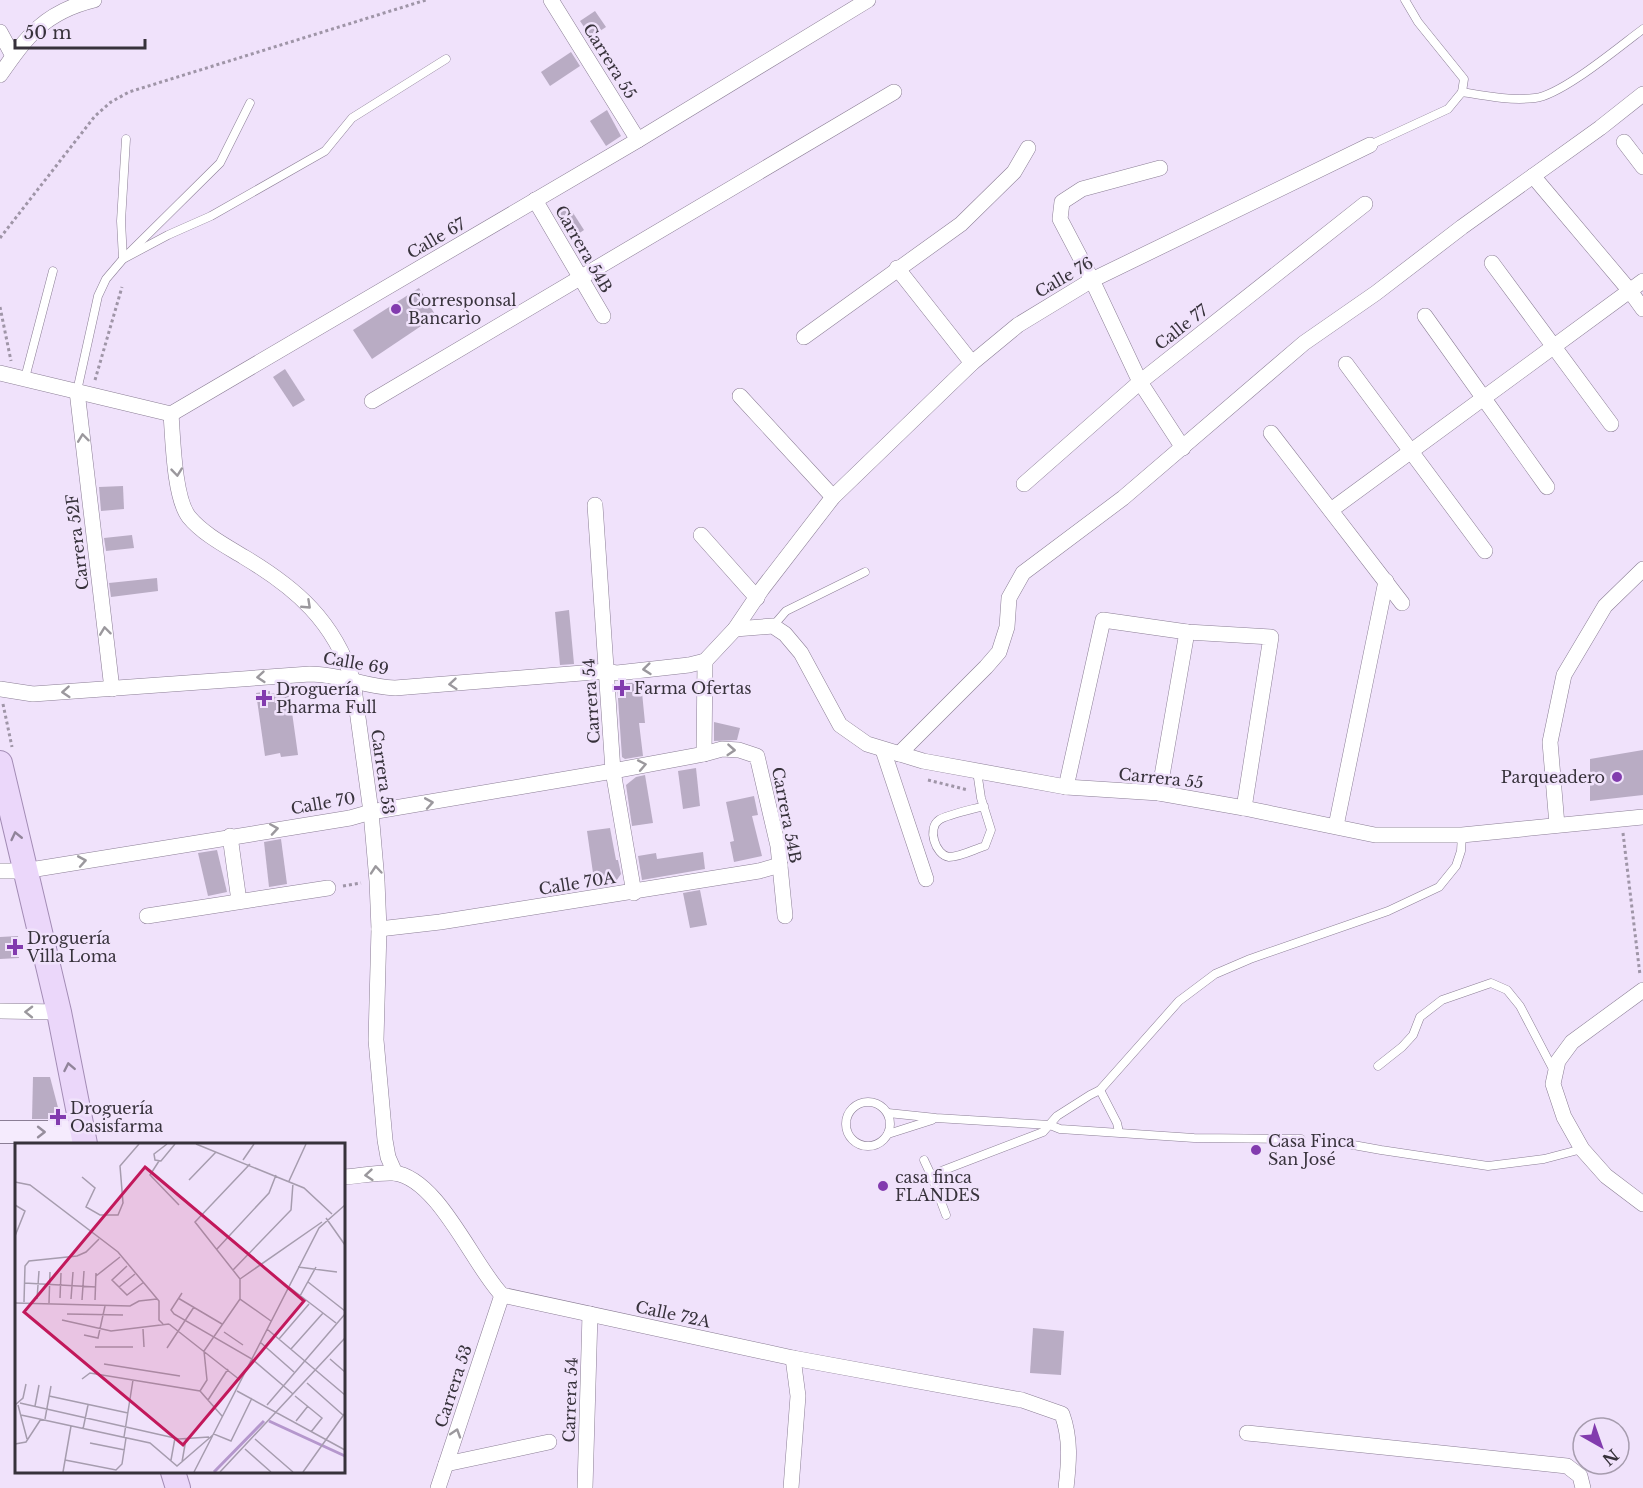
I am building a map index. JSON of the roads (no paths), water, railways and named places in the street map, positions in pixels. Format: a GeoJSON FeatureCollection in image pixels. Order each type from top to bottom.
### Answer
{"type":"FeatureCollection","features":[{"type":"Feature","properties":{"kind":"main road"},"geometry":{"type":"LineString","coordinates":[[0,763],[59,1012],[83,1138]]}},
{"type":"Feature","properties":{"kind":"main road"},"geometry":{"type":"LineString","coordinates":[[173,1473],[178,1488]]}},
{"type":"Feature","properties":{"kind":"street","name":"Carrera 55"},"geometry":{"type":"LineString","coordinates":[[552,0],[638,140]]}},
{"type":"Feature","properties":{"kind":"street","name":"Calle 67"},"geometry":{"type":"LineString","coordinates":[[171,414],[638,140],[868,0]]}},
{"type":"Feature","properties":{"kind":"street"},"geometry":{"type":"LineString","coordinates":[[0,75],[36,28],[55,14],[87,1]]}},
{"type":"Feature","properties":{"kind":"street"},"geometry":{"type":"LineString","coordinates":[[0,32],[13,56]]}},
{"type":"Feature","properties":{"kind":"street"},"geometry":{"type":"LineString","coordinates":[[372,401],[894,92]]}},
{"type":"Feature","properties":{"kind":"street"},"geometry":{"type":"LineString","coordinates":[[899,754],[999,652],[1007,627],[1009,598],[1023,573],[1123,498],[1304,343],[1376,293],[1643,94]]}},
{"type":"Feature","properties":{"kind":"street"},"geometry":{"type":"LineString","coordinates":[[1624,142],[1643,167]]}},
{"type":"Feature","properties":{"kind":"street","name":"Calle 76"},"geometry":{"type":"LineString","coordinates":[[705,661],[735,629],[833,497],[972,363],[1018,325],[1092,280],[1370,145]]}},
{"type":"Feature","properties":{"kind":"street"},"geometry":{"type":"LineString","coordinates":[[804,337],[961,224],[1014,172],[1028,148]]}},
{"type":"Feature","properties":{"kind":"street"},"geometry":{"type":"LineString","coordinates":[[1160,168],[1082,189],[1062,202],[1060,219],[1092,280],[1140,382],[1183,448]]}},
{"type":"Feature","properties":{"kind":"street"},"geometry":{"type":"LineString","coordinates":[[1533,176],[1643,309]]}},
{"type":"Feature","properties":{"kind":"street","name":"Carrera 54B"},"geometry":{"type":"LineString","coordinates":[[535,200],[603,316]]}},
{"type":"Feature","properties":{"kind":"street","name":"Calle 77"},"geometry":{"type":"LineString","coordinates":[[1024,484],[1140,382],[1365,204]]}},
{"type":"Feature","properties":{"kind":"street"},"geometry":{"type":"LineString","coordinates":[[1492,263],[1611,424]]}},
{"type":"Feature","properties":{"kind":"street"},"geometry":{"type":"LineString","coordinates":[[897,268],[972,363]]}},
{"type":"Feature","properties":{"kind":"street"},"geometry":{"type":"LineString","coordinates":[[1331,510],[1643,281]]}},
{"type":"Feature","properties":{"kind":"street"},"geometry":{"type":"LineString","coordinates":[[1425,316],[1547,488]]}},
{"type":"Feature","properties":{"kind":"street"},"geometry":{"type":"LineString","coordinates":[[1346,364],[1485,550]]}},
{"type":"Feature","properties":{"kind":"street"},"geometry":{"type":"LineString","coordinates":[[13,375],[171,414]]}},
{"type":"Feature","properties":{"kind":"street","name":"Carrera 52F"},"geometry":{"type":"LineString","coordinates":[[84,393],[112,689]]}},
{"type":"Feature","properties":{"kind":"street"},"geometry":{"type":"LineString","coordinates":[[740,396],[833,497]]}},
{"type":"Feature","properties":{"kind":"street","name":"Carrera 53"},"geometry":{"type":"LineString","coordinates":[[171,414],[178,490],[188,516],[214,538],[279,578],[321,618],[336,639],[353,681],[371,812],[377,881],[379,929],[375,1040],[386,1149],[395,1173]]}},
{"type":"Feature","properties":{"kind":"street"},"geometry":{"type":"LineString","coordinates":[[1271,433],[1402,603]]}},
{"type":"Feature","properties":{"kind":"street","name":"Carrera 54"},"geometry":{"type":"LineString","coordinates":[[595,505],[613,771],[634,893]]}},
{"type":"Feature","properties":{"kind":"street"},"geometry":{"type":"LineString","coordinates":[[701,535],[757,598]]}},
{"type":"Feature","properties":{"kind":"street"},"geometry":{"type":"LineString","coordinates":[[1557,825],[1550,742],[1564,675],[1605,606],[1643,569]]}},
{"type":"Feature","properties":{"kind":"street"},"geometry":{"type":"LineString","coordinates":[[1336,826],[1386,581]]}},
{"type":"Feature","properties":{"kind":"street"},"geometry":{"type":"LineString","coordinates":[[1066,787],[1103,620],[1187,632],[1271,637],[1244,808]]}},
{"type":"Feature","properties":{"kind":"street","name":"Carrera 55"},"geometry":{"type":"LineString","coordinates":[[773,626],[785,634],[801,653],[840,725],[867,744],[923,761],[1066,787],[1159,793],[1375,835],[1462,835],[1643,817]]}},
{"type":"Feature","properties":{"kind":"street"},"geometry":{"type":"LineString","coordinates":[[735,629],[773,626]]}},
{"type":"Feature","properties":{"kind":"street"},"geometry":{"type":"LineString","coordinates":[[1159,793],[1187,632]]}},
{"type":"Feature","properties":{"kind":"street"},"geometry":{"type":"LineString","coordinates":[[704,754],[705,661]]}},
{"type":"Feature","properties":{"kind":"street","name":"Calle 69"},"geometry":{"type":"LineString","coordinates":[[0,688],[33,694],[310,674],[336,675],[373,687],[395,688],[638,670],[705,661]]}},
{"type":"Feature","properties":{"kind":"street","name":"Calle 70"},"geometry":{"type":"LineString","coordinates":[[0,871],[24,871],[350,818],[371,812],[613,771],[722,749],[740,750],[757,756]]}},
{"type":"Feature","properties":{"kind":"street"},"geometry":{"type":"LineString","coordinates":[[883,750],[926,879]]}},
{"type":"Feature","properties":{"kind":"street","name":"Carrera 54B"},"geometry":{"type":"LineString","coordinates":[[757,756],[778,846],[785,916]]}},
{"type":"Feature","properties":{"kind":"street"},"geometry":{"type":"LineString","coordinates":[[230,836],[239,901]]}},
{"type":"Feature","properties":{"kind":"street","name":"Calle 70A"},"geometry":{"type":"LineString","coordinates":[[379,929],[634,893],[759,871],[780,865]]}},
{"type":"Feature","properties":{"kind":"street"},"geometry":{"type":"LineString","coordinates":[[147,916],[328,888]]}},
{"type":"Feature","properties":{"kind":"street"},"geometry":{"type":"LineString","coordinates":[[1642,990],[1572,1042],[1564,1051],[1553,1083],[1572,1133],[1582,1149],[1606,1176],[1643,1204]]}},
{"type":"Feature","properties":{"kind":"street"},"geometry":{"type":"LineString","coordinates":[[0,1011],[59,1012]]}},
{"type":"Feature","properties":{"kind":"street"},"geometry":{"type":"LineString","coordinates":[[0,1132],[83,1138]]}},
{"type":"Feature","properties":{"kind":"street"},"geometry":{"type":"LineString","coordinates":[[345,1178],[395,1173],[427,1192],[454,1224],[479,1267],[502,1295]]}},
{"type":"Feature","properties":{"kind":"street","name":"Carrera 53"},"geometry":{"type":"LineString","coordinates":[[438,1488],[502,1295]]}},
{"type":"Feature","properties":{"kind":"street","name":"Calle 72A"},"geometry":{"type":"LineString","coordinates":[[502,1295],[793,1358],[1022,1400],[1051,1409],[1062,1414],[1067,1428],[1070,1448],[1066,1488]]}},
{"type":"Feature","properties":{"kind":"street","name":"Carrera 54"},"geometry":{"type":"LineString","coordinates":[[585,1488],[590,1314]]}},
{"type":"Feature","properties":{"kind":"street"},"geometry":{"type":"LineString","coordinates":[[791,1488],[798,1396],[793,1358]]}},
{"type":"Feature","properties":{"kind":"street"},"geometry":{"type":"LineString","coordinates":[[1246,1433],[1567,1466],[1580,1476],[1583,1488]]}},
{"type":"Feature","properties":{"kind":"street"},"geometry":{"type":"LineString","coordinates":[[446,1464],[549,1442]]}},
{"type":"Feature","properties":{"kind":"lane"},"geometry":{"type":"LineString","coordinates":[[1406,0],[1418,22],[1464,80],[1462,92],[1503,98],[1538,98],[1565,86],[1643,28]]}},
{"type":"Feature","properties":{"kind":"lane"},"geometry":{"type":"LineString","coordinates":[[123,259],[168,235],[212,216],[325,152],[352,118],[446,59]]}},
{"type":"Feature","properties":{"kind":"lane","name":"Calle 76"},"geometry":{"type":"LineString","coordinates":[[1370,145],[1448,109],[1462,92]]}},
{"type":"Feature","properties":{"kind":"lane"},"geometry":{"type":"LineString","coordinates":[[84,393],[98,296],[106,279],[123,259],[220,164],[250,103]]}},
{"type":"Feature","properties":{"kind":"lane"},"geometry":{"type":"LineString","coordinates":[[123,259],[121,221],[126,139]]}},
{"type":"Feature","properties":{"kind":"lane"},"geometry":{"type":"LineString","coordinates":[[13,375],[53,271]]}},
{"type":"Feature","properties":{"kind":"lane"},"geometry":{"type":"LineString","coordinates":[[773,626],[786,611],[865,572]]}},
{"type":"Feature","properties":{"kind":"lane"},"geometry":{"type":"LineString","coordinates":[[977,771],[991,830],[985,846],[952,857],[943,855],[938,850],[933,832],[939,820],[984,806]]}},
{"type":"Feature","properties":{"kind":"lane"},"geometry":{"type":"LineString","coordinates":[[931,1175],[1043,1132],[1057,1116],[1100,1090],[1179,1001],[1215,975],[1250,959],[1388,911],[1439,887],[1456,866],[1461,851],[1462,835]]}},
{"type":"Feature","properties":{"kind":"lane"},"geometry":{"type":"LineString","coordinates":[[1378,1066],[1402,1047],[1413,1035],[1420,1017],[1442,1000],[1491,983],[1507,990],[1520,1006],[1555,1072]]}},
{"type":"Feature","properties":{"kind":"lane"},"geometry":{"type":"LineString","coordinates":[[1100,1090],[1117,1123],[1119,1132]]}},
{"type":"Feature","properties":{"kind":"lane"},"geometry":{"type":"LineString","coordinates":[[862,1102],[877,1103],[888,1113],[891,1120],[884,1140],[868,1147],[852,1140],[846,1125],[850,1111],[862,1102]]}},
{"type":"Feature","properties":{"kind":"lane"},"geometry":{"type":"LineString","coordinates":[[888,1113],[1050,1125],[1069,1130],[1194,1138],[1301,1139]]}},
{"type":"Feature","properties":{"kind":"lane"},"geometry":{"type":"LineString","coordinates":[[888,1134],[936,1118]]}},
{"type":"Feature","properties":{"kind":"lane"},"geometry":{"type":"LineString","coordinates":[[1331,1141],[1488,1166],[1544,1159],[1582,1149]]}},
{"type":"Feature","properties":{"kind":"lane"},"geometry":{"type":"LineString","coordinates":[[924,1160],[946,1215]]}},
{"type":"Feature","properties":{"kind":"place","name":"Corresponsal Bancarìo"},"geometry":{"type":"Point","coordinates":[396,309]}},
{"type":"Feature","properties":{"kind":"place","name":"Farma Ofertas"},"geometry":{"type":"Point","coordinates":[622,688]}},
{"type":"Feature","properties":{"kind":"place","name":"Droguería Pharma Full"},"geometry":{"type":"Point","coordinates":[264,698]}},
{"type":"Feature","properties":{"kind":"place","name":"Parqueadero"},"geometry":{"type":"Point","coordinates":[1617,777]}},
{"type":"Feature","properties":{"kind":"place","name":"Droguería Villa Loma"},"geometry":{"type":"Point","coordinates":[15,947]}},
{"type":"Feature","properties":{"kind":"place","name":"Droguería Oasisfarma"},"geometry":{"type":"Point","coordinates":[58,1117]}},
{"type":"Feature","properties":{"kind":"place","name":"Casa Finca San José"},"geometry":{"type":"Point","coordinates":[1256,1150]}},
{"type":"Feature","properties":{"kind":"place","name":"casa finca FLANDES"},"geometry":{"type":"Point","coordinates":[883,1186]}}]}
